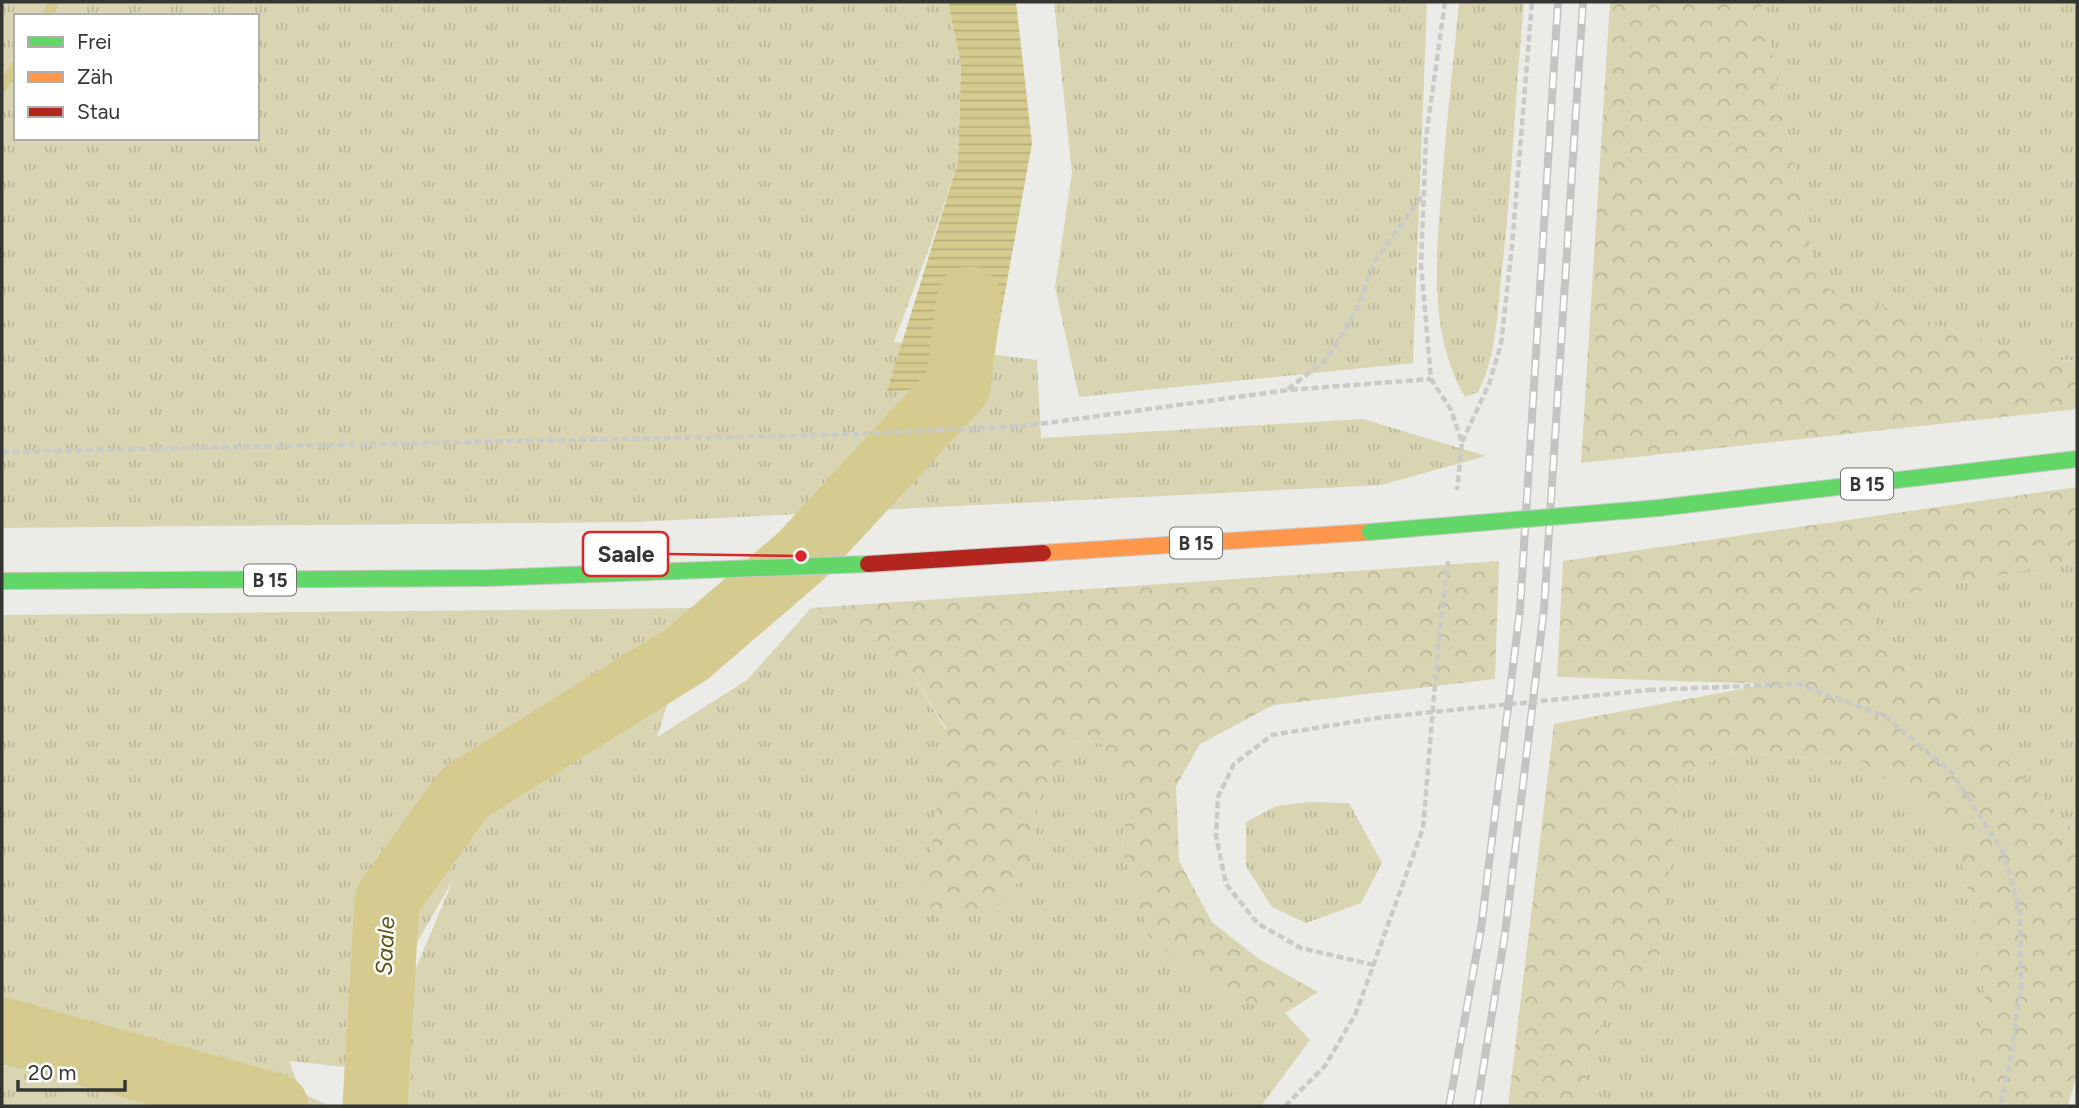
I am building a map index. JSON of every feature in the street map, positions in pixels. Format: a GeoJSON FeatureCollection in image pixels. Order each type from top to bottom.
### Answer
{"type":"FeatureCollection","features":[{"type":"Feature","properties":{"kind":"highway","name":"B 15"},"geometry":{"type":"LineString","coordinates":[[2,581],[166,582],[538,576],[777,568],[1023,555],[1370,532],[1658,508],[2077,459]]}},
{"type":"Feature","properties":{"kind":"path"},"geometry":{"type":"LineString","coordinates":[[1445,2],[1426,137],[1421,264],[1431,379],[1451,410],[1462,443]]}},
{"type":"Feature","properties":{"kind":"path"},"geometry":{"type":"LineString","coordinates":[[1456,498],[1462,443],[1489,384],[1501,345],[1512,247],[1532,2]]}},
{"type":"Feature","properties":{"kind":"path"},"geometry":{"type":"LineString","coordinates":[[1288,390],[1327,359],[1358,308],[1374,262],[1425,192]]}},
{"type":"Feature","properties":{"kind":"path"},"geometry":{"type":"LineString","coordinates":[[2,452],[859,434],[1025,426],[1288,390],[1431,379]]}},
{"type":"Feature","properties":{"kind":"path"},"geometry":{"type":"LineString","coordinates":[[1285,1106],[1325,1066],[1356,1013],[1423,828],[1449,552]]}},
{"type":"Feature","properties":{"kind":"path"},"geometry":{"type":"LineString","coordinates":[[1374,965],[1301,948],[1257,923],[1226,884],[1216,836],[1218,797],[1234,764],[1272,736],[1384,717],[1648,690],[1798,684],[1885,716],[1952,773],[2003,852],[2020,912],[2021,985],[2010,1062],[2000,1106]]}},
{"type":"Feature","properties":{"kind":"green space"},"geometry":{"type":"Polygon","coordinates":[[[2,2],[948,2],[961,65],[958,162],[894,342],[1037,360],[1041,438],[1363,419],[1486,456],[1381,485],[636,522],[2,528],[2,2]]]}},
{"type":"Feature","properties":{"kind":"green space"},"geometry":{"type":"Polygon","coordinates":[[[1054,2],[1427,2],[1413,363],[1079,397],[1055,287],[1072,173],[1054,2]]]}},
{"type":"Feature","properties":{"kind":"green space"},"geometry":{"type":"Polygon","coordinates":[[[1459,2],[1524,2],[1495,336],[1489,365],[1478,392],[1465,397],[1444,344],[1437,287],[1446,129],[1459,2]]]}},
{"type":"Feature","properties":{"kind":"green space"},"geometry":{"type":"Polygon","coordinates":[[[1610,2],[1761,2],[1818,285],[2045,361],[2077,360],[2077,409],[1581,463],[1610,2]]]}},
{"type":"Feature","properties":{"kind":"green space"},"geometry":{"type":"Polygon","coordinates":[[[1761,2],[2077,2],[2077,360],[2045,361],[1818,285],[1761,2]]]}},
{"type":"Feature","properties":{"kind":"green space"},"geometry":{"type":"Polygon","coordinates":[[[2077,487],[2077,560],[1880,599],[1871,641],[1957,706],[2077,834],[2077,1074],[2068,1106],[2006,1106],[2006,1103],[2003,1106],[1966,1106],[1986,1005],[1970,900],[1954,830],[1863,762],[1728,752],[1681,778],[1658,969],[1607,1001],[1581,1097],[1583,1106],[1508,1106],[1554,724],[1768,684],[1557,677],[1563,561],[2077,487]]]}},
{"type":"Feature","properties":{"kind":"green space"},"geometry":{"type":"Polygon","coordinates":[[[2077,560],[2077,834],[1957,706],[1871,641],[1880,599],[2077,560]]]}},
{"type":"Feature","properties":{"kind":"green space"},"geometry":{"type":"Polygon","coordinates":[[[1499,561],[1495,679],[1273,705],[1200,744],[1176,786],[1179,861],[1212,922],[1259,959],[1318,992],[1285,1013],[1220,993],[1149,937],[1122,848],[1129,787],[1100,743],[1073,741],[1039,797],[1030,869],[991,914],[924,912],[946,728],[909,669],[811,608],[1499,561]]]}},
{"type":"Feature","properties":{"kind":"green space"},"geometry":{"type":"Polygon","coordinates":[[[697,608],[657,737],[747,680],[811,608],[909,669],[1030,869],[1039,797],[1073,741],[1100,743],[1129,787],[1122,848],[1220,993],[1285,1013],[1310,1040],[1261,1106],[392,1106],[401,1004],[453,880],[345,1067],[289,1061],[301,1093],[330,1106],[2,1106],[2,615],[697,608]]]}},
{"type":"Feature","properties":{"kind":"green space"},"geometry":{"type":"Polygon","coordinates":[[[1728,752],[1863,762],[1954,830],[1970,900],[1986,1005],[1966,1106],[1583,1106],[1581,1097],[1607,1001],[1658,969],[1681,778],[1728,752]]]}},
{"type":"Feature","properties":{"kind":"green space"},"geometry":{"type":"Polygon","coordinates":[[[1309,802],[1349,803],[1382,863],[1361,903],[1306,923],[1272,907],[1246,866],[1246,822],[1276,806],[1309,802]]]}},
{"type":"Feature","properties":{"kind":"shaded area"},"geometry":{"type":"Polygon","coordinates":[[[948,2],[1016,2],[1032,143],[988,387],[887,391],[958,162],[961,65],[948,2]]]}},
{"type":"Feature","properties":{"kind":"waterway"},"geometry":{"type":"LineString","coordinates":[[47,14],[54,2]]}},
{"type":"Feature","properties":{"kind":"waterway"},"geometry":{"type":"LineString","coordinates":[[2,88],[14,68]]}},
{"type":"Feature","properties":{"kind":"waterway","name":"Saale"},"geometry":{"type":"LineString","coordinates":[[375,1106],[387,900],[465,792],[687,654],[801,556],[958,386],[969,299]]}},
{"type":"Feature","properties":{"kind":"waterway"},"geometry":{"type":"LineString","coordinates":[[2,1030],[276,1106]]}},
{"type":"Feature","properties":{"kind":"railway"},"geometry":{"type":"LineString","coordinates":[[1449,1106],[1481,929],[1520,609],[1558,2]]}},
{"type":"Feature","properties":{"kind":"railway"},"geometry":{"type":"LineString","coordinates":[[1477,1106],[1505,934],[1544,609],[1583,2]]}},
{"type":"Feature","properties":{"kind":"traffic: fast"},"geometry":{"type":"LineString","coordinates":[[1658,508],[2077,459]]}},
{"type":"Feature","properties":{"kind":"traffic: fast"},"geometry":{"type":"LineString","coordinates":[[1370,532],[1658,508]]}},
{"type":"Feature","properties":{"kind":"traffic: fast"},"geometry":{"type":"LineString","coordinates":[[2,581],[488,578],[868,564]]}},
{"type":"Feature","properties":{"kind":"traffic: slow"},"geometry":{"type":"LineString","coordinates":[[1043,553],[1370,532]]}},
{"type":"Feature","properties":{"kind":"traffic: jam"},"geometry":{"type":"LineString","coordinates":[[868,564],[1043,553]]}},
{"type":"Feature","properties":{"kind":"place","name":"Saale"},"geometry":{"type":"Point","coordinates":[801,556]}}]}
